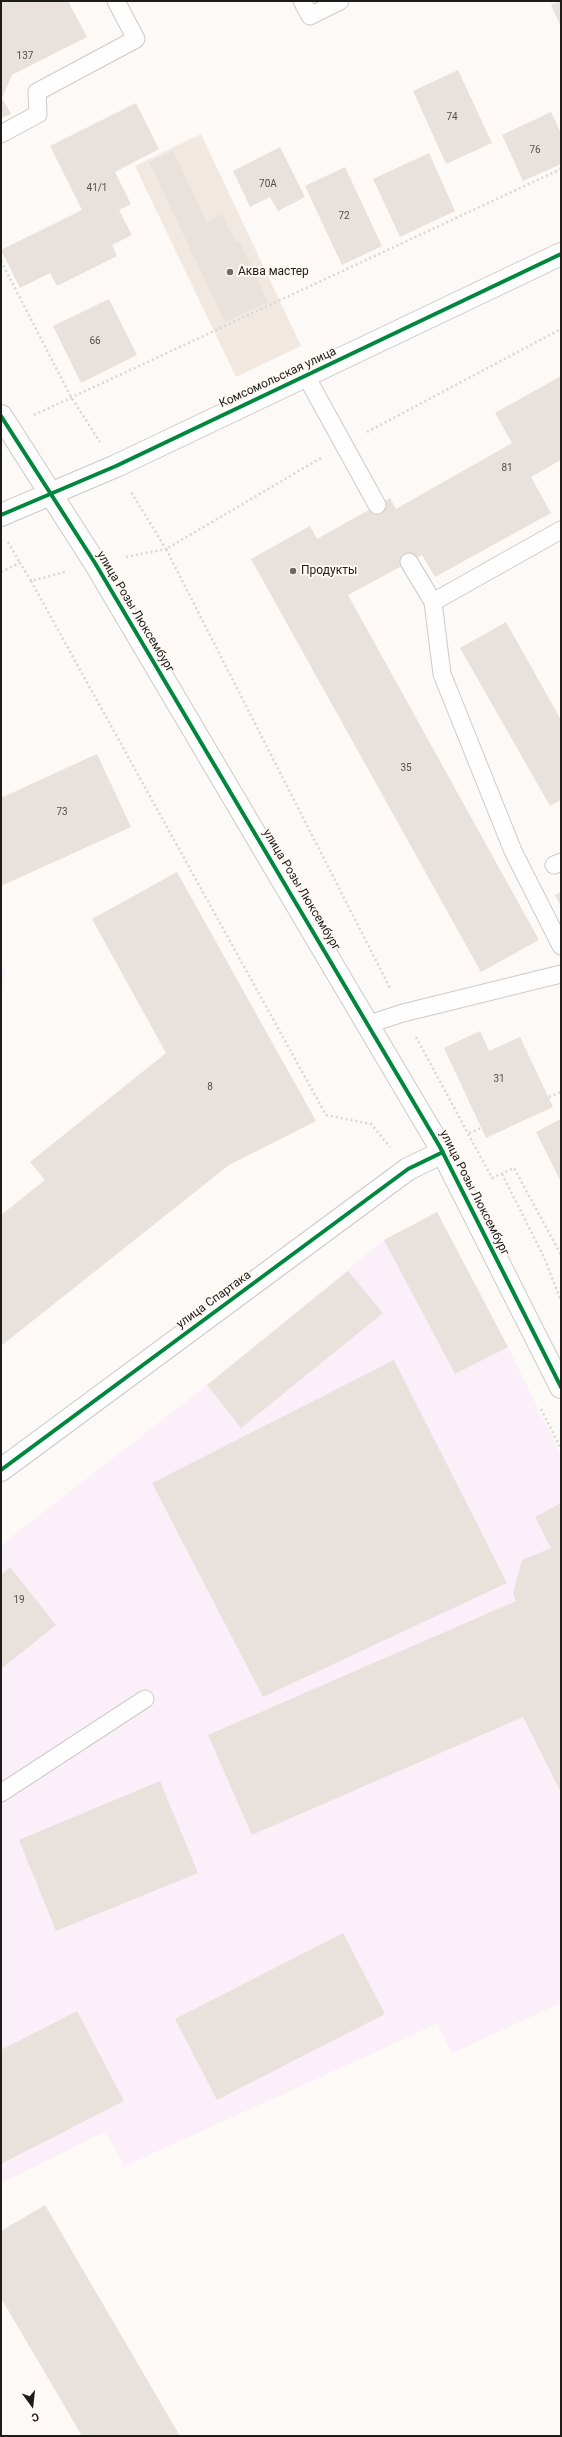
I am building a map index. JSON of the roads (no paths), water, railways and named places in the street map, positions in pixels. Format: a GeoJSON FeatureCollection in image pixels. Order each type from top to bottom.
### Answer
{"type":"FeatureCollection","features":[{"type":"Feature","properties":{"kind":"street","name":"Комсомольская улица"},"geometry":{"type":"LineString","coordinates":[[1,515],[52,495],[561,254]]}},
{"type":"Feature","properties":{"kind":"street","name":"улица Розы Люксембург"},"geometry":{"type":"LineString","coordinates":[[1,416],[99,570],[369,1024],[443,1152],[561,1387]]}},
{"type":"Feature","properties":{"kind":"street","name":"улица Спартака"},"geometry":{"type":"LineString","coordinates":[[1,1470],[408,1170],[443,1152]]}},
{"type":"Feature","properties":{"kind":"lane"},"geometry":{"type":"LineString","coordinates":[[1,134],[38,114],[37,92],[136,39],[116,1]]}},
{"type":"Feature","properties":{"kind":"lane"},"geometry":{"type":"LineString","coordinates":[[302,1],[310,16],[340,1]]}},
{"type":"Feature","properties":{"kind":"lane"},"geometry":{"type":"LineString","coordinates":[[306,376],[377,505]]}},
{"type":"Feature","properties":{"kind":"lane"},"geometry":{"type":"LineString","coordinates":[[433,602],[561,530]]}},
{"type":"Feature","properties":{"kind":"lane"},"geometry":{"type":"LineString","coordinates":[[409,562],[433,602],[442,674],[513,851],[561,946]]}},
{"type":"Feature","properties":{"kind":"lane"},"geometry":{"type":"LineString","coordinates":[[369,1024],[402,1013],[561,974]]}},
{"type":"Feature","properties":{"kind":"lane"},"geometry":{"type":"LineString","coordinates":[[1,1793],[145,1699]]}},
{"type":"Feature","properties":{"kind":"place","name":"Аква мастер"},"geometry":{"type":"Point","coordinates":[230,272]}},
{"type":"Feature","properties":{"kind":"place","name":"Продукты"},"geometry":{"type":"Point","coordinates":[293,571]}}]}
